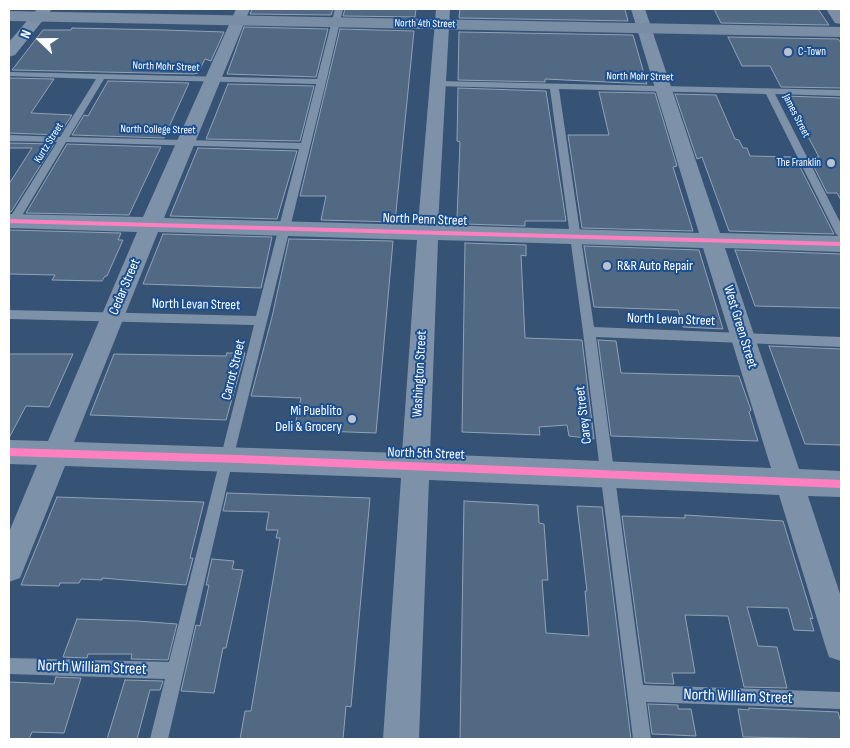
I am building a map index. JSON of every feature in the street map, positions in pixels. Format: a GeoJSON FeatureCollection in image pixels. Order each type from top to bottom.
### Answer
{"type":"FeatureCollection","features":[{"type":"Feature","properties":{"kind":"main road"},"geometry":{"type":"LineString","coordinates":[[834,9],[841,19]]}},
{"type":"Feature","properties":{"kind":"street","name":"North 4th Street"},"geometry":{"type":"LineString","coordinates":[[9,16],[42,12],[641,18],[841,32]]}},
{"type":"Feature","properties":{"kind":"street"},"geometry":{"type":"LineString","coordinates":[[9,52],[42,12]]}},
{"type":"Feature","properties":{"kind":"street","name":"Cedar Street"},"geometry":{"type":"LineString","coordinates":[[9,567],[240,14]]}},
{"type":"Feature","properties":{"kind":"street","name":"Washington Street"},"geometry":{"type":"LineString","coordinates":[[401,739],[428,232],[442,16]]}},
{"type":"Feature","properties":{"kind":"street","name":"West Green Street"},"geometry":{"type":"LineString","coordinates":[[641,18],[714,240],[742,338],[841,645]]}},
{"type":"Feature","properties":{"kind":"street","name":"North Penn Street"},"geometry":{"type":"LineString","coordinates":[[11,221],[841,244]]}},
{"type":"Feature","properties":{"kind":"street","name":"North 5th Street"},"geometry":{"type":"LineString","coordinates":[[9,452],[606,473],[841,484]]}},
{"type":"Feature","properties":{"kind":"lane","name":"Carrot Street"},"geometry":{"type":"LineString","coordinates":[[159,739],[226,459],[286,228],[338,15]]}},
{"type":"Feature","properties":{"kind":"lane","name":"North Mohr Street"},"geometry":{"type":"LineString","coordinates":[[9,74],[322,82]]}},
{"type":"Feature","properties":{"kind":"lane","name":"Kurtz Street"},"geometry":{"type":"LineString","coordinates":[[11,221],[65,139],[102,76]]}},
{"type":"Feature","properties":{"kind":"lane","name":"North Mohr Street"},"geometry":{"type":"LineString","coordinates":[[438,84],[841,93]]}},
{"type":"Feature","properties":{"kind":"lane","name":"Carey Street"},"geometry":{"type":"LineString","coordinates":[[554,87],[589,332],[642,739]]}},
{"type":"Feature","properties":{"kind":"lane","name":"James Street"},"geometry":{"type":"LineString","coordinates":[[769,91],[841,234]]}},
{"type":"Feature","properties":{"kind":"lane","name":"North College Street"},"geometry":{"type":"LineString","coordinates":[[9,138],[306,146]]}},
{"type":"Feature","properties":{"kind":"lane","name":"North Levan Street"},"geometry":{"type":"LineString","coordinates":[[9,314],[262,321]]}},
{"type":"Feature","properties":{"kind":"lane","name":"North Levan Street"},"geometry":{"type":"LineString","coordinates":[[589,332],[841,342]]}},
{"type":"Feature","properties":{"kind":"lane","name":"North William Street"},"geometry":{"type":"LineString","coordinates":[[9,666],[176,671]]}},
{"type":"Feature","properties":{"kind":"lane","name":"North William Street"},"geometry":{"type":"LineString","coordinates":[[636,693],[841,701]]}},
{"type":"Feature","properties":{"kind":"building"},"geometry":{"type":"Polygon","coordinates":[[[252,9],[333,9],[331,15],[250,14],[252,9]]]}},
{"type":"Feature","properties":{"kind":"building"},"geometry":{"type":"Polygon","coordinates":[[[345,9],[416,9],[415,17],[343,16],[345,9]]]}},
{"type":"Feature","properties":{"kind":"building"},"geometry":{"type":"Polygon","coordinates":[[[460,9],[625,9],[628,21],[459,18],[460,9]]]}},
{"type":"Feature","properties":{"kind":"building"},"geometry":{"type":"Polygon","coordinates":[[[714,9],[818,9],[829,25],[721,23],[714,9]]]}},
{"type":"Feature","properties":{"kind":"building"},"geometry":{"type":"Polygon","coordinates":[[[244,27],[328,29],[316,77],[227,74],[244,27]]]}},
{"type":"Feature","properties":{"kind":"building"},"geometry":{"type":"Polygon","coordinates":[[[72,28],[224,32],[211,61],[205,59],[198,73],[194,74],[12,70],[43,30],[71,30],[72,28]]]}},
{"type":"Feature","properties":{"kind":"building"},"geometry":{"type":"Polygon","coordinates":[[[340,29],[414,31],[395,222],[321,220],[326,196],[300,196],[340,29]]]}},
{"type":"Feature","properties":{"kind":"building"},"geometry":{"type":"Polygon","coordinates":[[[459,32],[633,35],[647,84],[545,79],[545,82],[458,80],[459,32]]]}},
{"type":"Feature","properties":{"kind":"building"},"geometry":{"type":"Polygon","coordinates":[[[728,37],[838,39],[841,43],[841,88],[781,87],[770,66],[742,66],[728,37]]]}},
{"type":"Feature","properties":{"kind":"building"},"geometry":{"type":"Polygon","coordinates":[[[9,78],[54,79],[31,113],[72,115],[59,135],[9,133],[9,78]]]}},
{"type":"Feature","properties":{"kind":"building"},"geometry":{"type":"Polygon","coordinates":[[[108,81],[189,83],[164,138],[72,135],[84,115],[88,116],[108,81]]]}},
{"type":"Feature","properties":{"kind":"building"},"geometry":{"type":"Polygon","coordinates":[[[228,84],[314,86],[300,141],[206,139],[228,84]]]}},
{"type":"Feature","properties":{"kind":"building"},"geometry":{"type":"Polygon","coordinates":[[[458,88],[546,91],[566,221],[525,221],[525,226],[465,224],[465,219],[457,219],[460,142],[457,141],[458,88]]]}},
{"type":"Feature","properties":{"kind":"building"},"geometry":{"type":"Polygon","coordinates":[[[599,92],[655,93],[677,166],[673,167],[693,231],[582,228],[568,135],[609,135],[599,92]]]}},
{"type":"Feature","properties":{"kind":"building"},"geometry":{"type":"Polygon","coordinates":[[[675,94],[716,95],[735,139],[739,140],[743,148],[747,148],[750,156],[795,157],[834,234],[729,231],[702,157],[697,159],[675,94]]]}},
{"type":"Feature","properties":{"kind":"building"},"geometry":{"type":"Polygon","coordinates":[[[786,96],[841,98],[841,200],[837,193],[827,193],[809,157],[819,157],[786,96]]]}},
{"type":"Feature","properties":{"kind":"building"},"geometry":{"type":"Polygon","coordinates":[[[9,143],[54,144],[11,212],[9,212],[9,184],[32,148],[9,148],[9,143]]]}},
{"type":"Feature","properties":{"kind":"building"},"geometry":{"type":"Polygon","coordinates":[[[67,144],[161,147],[129,215],[26,213],[67,144]]]}},
{"type":"Feature","properties":{"kind":"building"},"geometry":{"type":"Polygon","coordinates":[[[198,148],[297,151],[277,219],[170,216],[198,148]]]}},
{"type":"Feature","properties":{"kind":"building"},"geometry":{"type":"Polygon","coordinates":[[[9,230],[121,233],[118,240],[123,240],[107,276],[102,281],[52,280],[55,275],[9,274],[9,230]]]}},
{"type":"Feature","properties":{"kind":"building"},"geometry":{"type":"Polygon","coordinates":[[[163,234],[272,237],[261,288],[143,284],[163,234]]]}},
{"type":"Feature","properties":{"kind":"building"},"geometry":{"type":"Polygon","coordinates":[[[289,239],[393,241],[376,433],[294,430],[301,398],[251,396],[272,317],[289,239]]]}},
{"type":"Feature","properties":{"kind":"building"},"geometry":{"type":"Polygon","coordinates":[[[465,243],[526,245],[526,256],[521,255],[525,338],[582,340],[594,439],[569,436],[567,425],[539,427],[540,435],[462,432],[465,243]]]}},
{"type":"Feature","properties":{"kind":"building"},"geometry":{"type":"Polygon","coordinates":[[[584,246],[699,250],[723,329],[683,327],[678,310],[594,307],[584,246]]]}},
{"type":"Feature","properties":{"kind":"building"},"geometry":{"type":"Polygon","coordinates":[[[735,250],[841,254],[841,308],[755,306],[735,250]]]}},
{"type":"Feature","properties":{"kind":"building"},"geometry":{"type":"Polygon","coordinates":[[[598,340],[616,341],[621,373],[739,376],[751,410],[749,412],[758,441],[611,436],[598,340]]]}},
{"type":"Feature","properties":{"kind":"building"},"geometry":{"type":"Polygon","coordinates":[[[769,346],[841,349],[841,445],[805,444],[769,346]]]}},
{"type":"Feature","properties":{"kind":"building"},"geometry":{"type":"Polygon","coordinates":[[[227,353],[245,353],[226,420],[90,415],[114,354],[226,356],[227,353]]]}},
{"type":"Feature","properties":{"kind":"building"},"geometry":{"type":"Polygon","coordinates":[[[9,354],[73,354],[49,407],[26,406],[9,438],[9,354]]]}},
{"type":"Feature","properties":{"kind":"building"},"geometry":{"type":"Polygon","coordinates":[[[227,493],[370,498],[351,707],[346,706],[343,739],[240,739],[245,711],[251,711],[280,538],[276,538],[278,530],[266,530],[269,512],[223,511],[227,493]]]}},
{"type":"Feature","properties":{"kind":"building"},"geometry":{"type":"Polygon","coordinates":[[[57,497],[204,502],[190,558],[193,558],[186,585],[102,578],[102,580],[81,579],[79,583],[60,583],[59,586],[21,585],[57,497]]]}},
{"type":"Feature","properties":{"kind":"building"},"geometry":{"type":"Polygon","coordinates":[[[464,501],[538,505],[539,523],[544,524],[548,580],[542,580],[546,633],[589,636],[585,591],[587,591],[577,506],[602,507],[631,739],[460,739],[464,501]]]}},
{"type":"Feature","properties":{"kind":"building"},"geometry":{"type":"Polygon","coordinates":[[[685,515],[783,521],[813,619],[810,618],[814,631],[794,630],[788,608],[747,607],[758,646],[777,647],[787,688],[744,687],[728,616],[685,615],[695,673],[672,673],[674,684],[645,683],[622,516],[685,518],[685,515]]]}},
{"type":"Feature","properties":{"kind":"building"},"geometry":{"type":"Polygon","coordinates":[[[212,559],[234,561],[232,569],[243,570],[226,648],[223,648],[214,693],[181,691],[196,625],[200,626],[209,585],[206,585],[212,559]]]}},
{"type":"Feature","properties":{"kind":"building"},"geometry":{"type":"Polygon","coordinates":[[[77,619],[177,624],[168,660],[131,659],[132,654],[88,654],[87,658],[63,657],[77,619]]]}},
{"type":"Feature","properties":{"kind":"building"},"geometry":{"type":"Polygon","coordinates":[[[56,677],[81,678],[64,733],[32,732],[29,739],[9,739],[9,682],[54,684],[56,677]]]}},
{"type":"Feature","properties":{"kind":"building"},"geometry":{"type":"Polygon","coordinates":[[[125,680],[163,681],[160,690],[150,690],[137,739],[107,739],[125,680]]]}},
{"type":"Feature","properties":{"kind":"building"},"geometry":{"type":"Polygon","coordinates":[[[648,704],[678,705],[678,709],[691,709],[696,736],[652,734],[648,704]]]}},
{"type":"Feature","properties":{"kind":"building"},"geometry":{"type":"Polygon","coordinates":[[[749,708],[838,712],[841,722],[841,739],[743,737],[738,709],[749,710],[749,708]]]}},
{"type":"Feature","properties":{"kind":"cycle path"},"geometry":{"type":"LineString","coordinates":[[9,221],[841,244]]}},
{"type":"Feature","properties":{"kind":"cycle path"},"geometry":{"type":"LineString","coordinates":[[9,452],[239,459],[841,484]]}},
{"type":"Feature","properties":{"kind":"place","name":"C-Town"},"geometry":{"type":"Point","coordinates":[788,52]}},
{"type":"Feature","properties":{"kind":"place","name":"The Franklin"},"geometry":{"type":"Point","coordinates":[831,163]}},
{"type":"Feature","properties":{"kind":"place","name":"R&R Auto Repair"},"geometry":{"type":"Point","coordinates":[607,266]}},
{"type":"Feature","properties":{"kind":"place","name":"Mi Pueblito Deli & Grocery"},"geometry":{"type":"Point","coordinates":[352,419]}}]}
